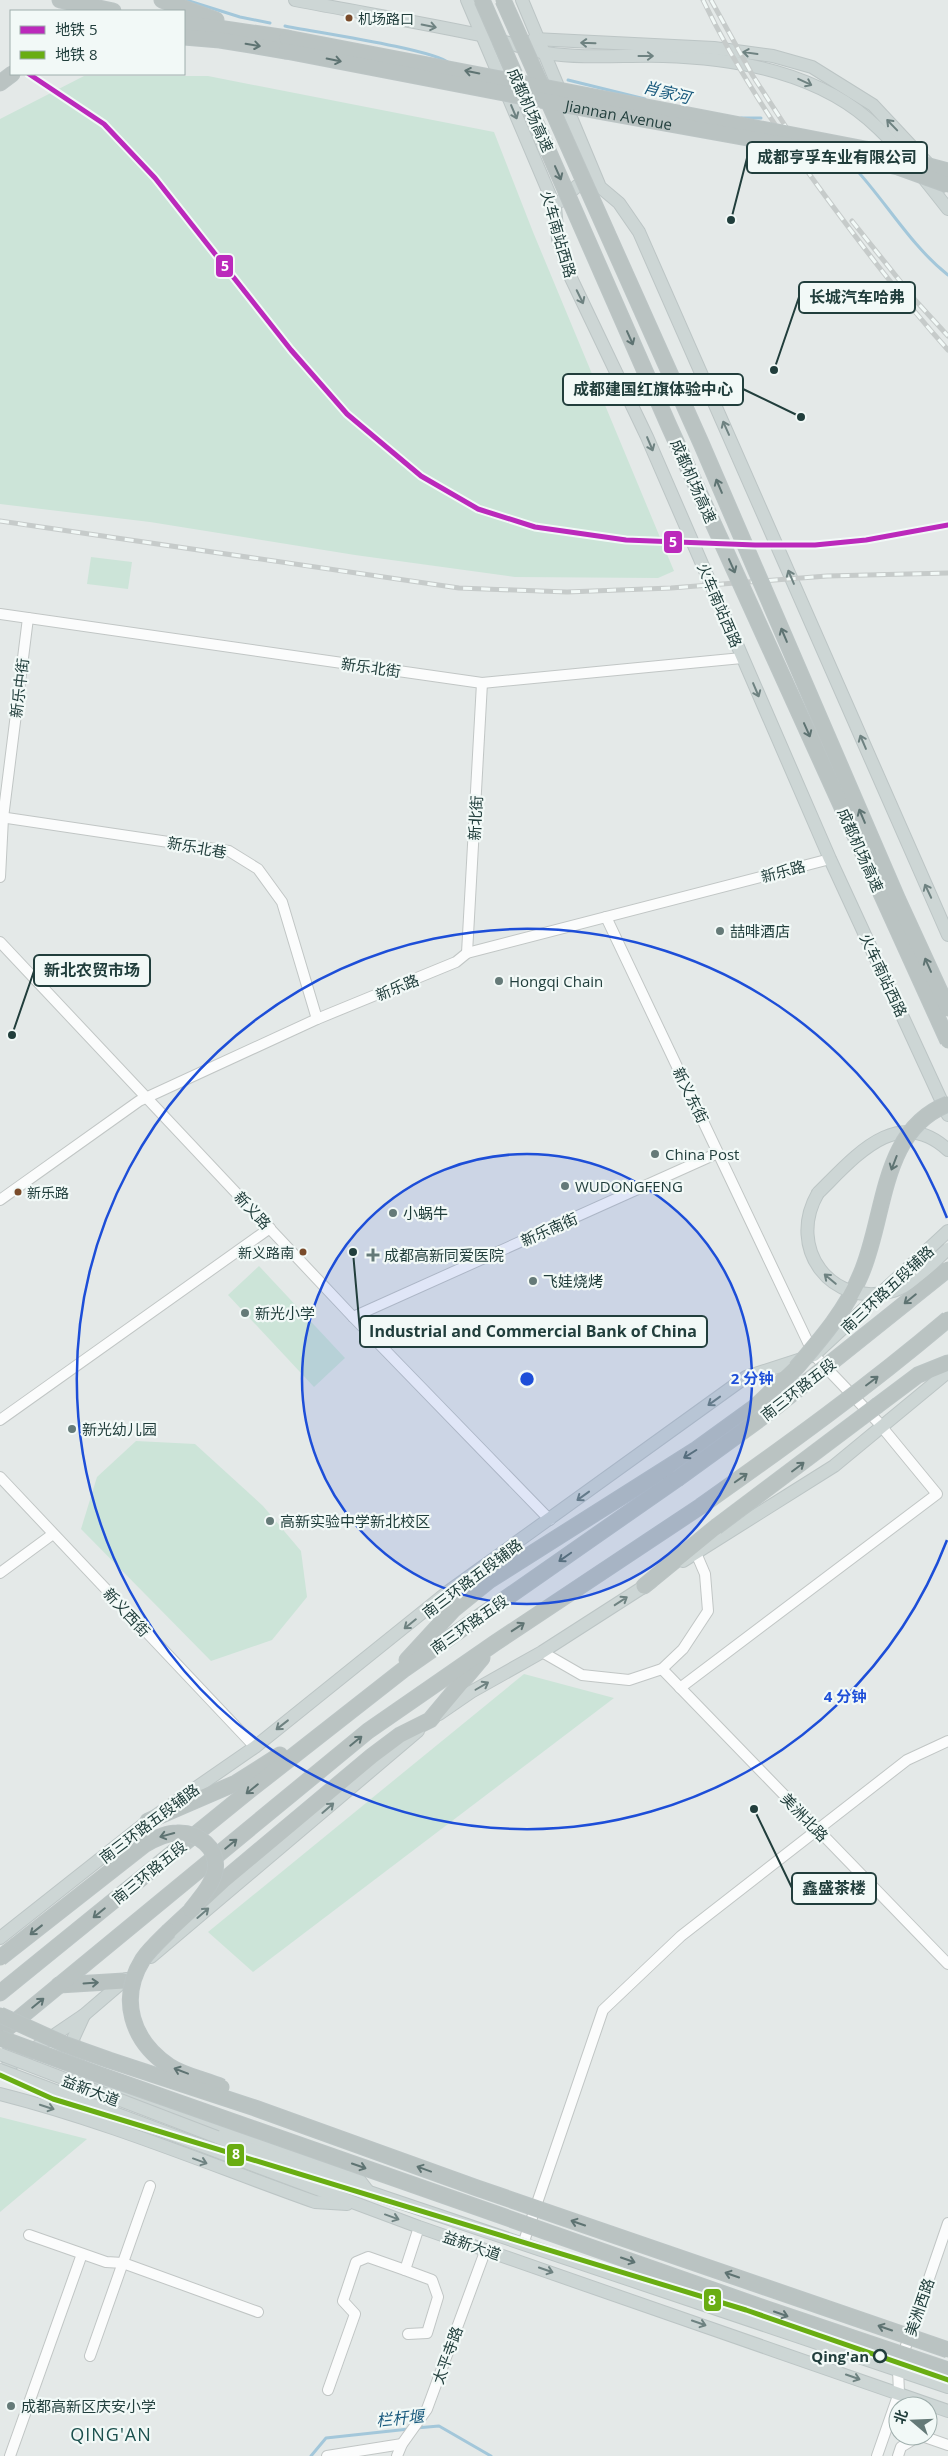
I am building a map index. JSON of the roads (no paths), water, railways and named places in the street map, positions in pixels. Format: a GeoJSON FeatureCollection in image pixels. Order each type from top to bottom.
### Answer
{"type":"FeatureCollection","features":[{"type":"Feature","properties":{"kind":"highway"},"geometry":{"type":"LineString","coordinates":[[60,0],[109,10]]}},
{"type":"Feature","properties":{"kind":"highway"},"geometry":{"type":"LineString","coordinates":[[162,0],[251,32]]}},
{"type":"Feature","properties":{"kind":"highway","name":"成都机场高速"},"geometry":{"type":"LineString","coordinates":[[482,0],[673,435],[948,1041]]}},
{"type":"Feature","properties":{"kind":"highway","name":"成都机场高速"},"geometry":{"type":"LineString","coordinates":[[503,0],[700,443],[898,900],[948,1009]]}},
{"type":"Feature","properties":{"kind":"highway"},"geometry":{"type":"LineString","coordinates":[[185,23],[251,32]]}},
{"type":"Feature","properties":{"kind":"highway"},"geometry":{"type":"LineString","coordinates":[[185,28],[220,40]]}},
{"type":"Feature","properties":{"kind":"highway","name":"Jiannan Avenue"},"geometry":{"type":"LineString","coordinates":[[251,32],[855,147],[948,171]]}},
{"type":"Feature","properties":{"kind":"highway"},"geometry":{"type":"LineString","coordinates":[[185,37],[220,40]]}},
{"type":"Feature","properties":{"kind":"highway","name":"Jiannan Avenue"},"geometry":{"type":"LineString","coordinates":[[220,40],[831,153],[898,168],[948,186]]}},
{"type":"Feature","properties":{"kind":"highway"},"geometry":{"type":"LineString","coordinates":[[0,82],[10,75]]}},
{"type":"Feature","properties":{"kind":"highway"},"geometry":{"type":"LineString","coordinates":[[392,1678],[453,1610],[490,1580],[697,1449],[775,1390],[823,1336],[861,1276],[891,1169],[900,1148],[911,1130],[924,1116],[948,1104]]}},
{"type":"Feature","properties":{"kind":"highway","name":"南三环路五段"},"geometry":{"type":"LineString","coordinates":[[0,1993],[392,1678],[677,1479],[768,1413],[948,1268]]}},
{"type":"Feature","properties":{"kind":"highway","name":"南三环路五段"},"geometry":{"type":"LineString","coordinates":[[0,2034],[368,1731],[495,1643],[702,1506],[808,1430],[894,1364],[948,1319]]}},
{"type":"Feature","properties":{"kind":"highway"},"geometry":{"type":"LineString","coordinates":[[644,1586],[716,1527],[810,1458],[905,1383],[927,1370],[948,1363]]}},
{"type":"Feature","properties":{"kind":"highway"},"geometry":{"type":"LineString","coordinates":[[255,2108],[230,2090],[170,2067],[151,2052],[140,2037],[136,2027],[130,1998],[138,1967],[152,1948],[191,1910],[372,1756],[400,1735],[430,1720],[495,1643]]}},
{"type":"Feature","properties":{"kind":"highway"},"geometry":{"type":"LineString","coordinates":[[148,1821],[236,1783],[345,1715]]}},
{"type":"Feature","properties":{"kind":"highway"},"geometry":{"type":"LineString","coordinates":[[0,1958],[144,1844],[175,1832],[185,1833],[202,1840],[213,1852],[216,1862],[211,1882],[191,1910]]}},
{"type":"Feature","properties":{"kind":"highway"},"geometry":{"type":"LineString","coordinates":[[59,1985],[124,1981]]}},
{"type":"Feature","properties":{"kind":"highway"},"geometry":{"type":"LineString","coordinates":[[0,2015],[64,2044],[109,2060],[255,2108],[477,2188],[948,2350]]}},
{"type":"Feature","properties":{"kind":"highway"},"geometry":{"type":"LineString","coordinates":[[0,2038],[100,2075],[767,2309],[948,2370]]}},
{"type":"Feature","properties":{"kind":"main road"},"geometry":{"type":"LineString","coordinates":[[295,0],[481,36],[545,53],[578,56],[664,56],[716,59],[783,72],[828,93],[867,118],[916,167],[948,209]]}},
{"type":"Feature","properties":{"kind":"main road","name":"火车南站西路"},"geometry":{"type":"LineString","coordinates":[[468,0],[481,36],[555,207],[558,239],[571,278],[647,437],[830,859],[948,1115]]}},
{"type":"Feature","properties":{"kind":"main road"},"geometry":{"type":"LineString","coordinates":[[522,0],[600,187],[619,203],[639,232],[948,935]]}},
{"type":"Feature","properties":{"kind":"main road"},"geometry":{"type":"LineString","coordinates":[[481,36],[714,48],[773,56],[812,68],[873,105],[948,186]]}},
{"type":"Feature","properties":{"kind":"main road"},"geometry":{"type":"LineString","coordinates":[[555,207],[577,186],[600,187]]}},
{"type":"Feature","properties":{"kind":"main road"},"geometry":{"type":"LineString","coordinates":[[948,1150],[927,1136],[911,1132],[884,1136],[866,1146],[818,1193],[811,1205],[807,1221],[809,1247],[816,1264],[827,1278],[842,1288],[875,1294],[895,1291],[908,1283],[948,1249]]}},
{"type":"Feature","properties":{"kind":"main road","name":"南三环路五段辅路"},"geometry":{"type":"LineString","coordinates":[[0,1938],[148,1821],[255,1747],[416,1620],[449,1591],[746,1377],[814,1355],[948,1231]]}},
{"type":"Feature","properties":{"kind":"main road"},"geometry":{"type":"LineString","coordinates":[[0,2071],[84,2014],[430,1720],[471,1692],[542,1652],[834,1466],[948,1372]]}},
{"type":"Feature","properties":{"kind":"main road"},"geometry":{"type":"LineString","coordinates":[[84,2014],[73,2039],[77,2060],[82,2072],[98,2083],[357,2177],[369,2192]]}},
{"type":"Feature","properties":{"kind":"main road","name":"益新大道"},"geometry":{"type":"LineString","coordinates":[[0,2054],[217,2137],[369,2192],[948,2387]]}},
{"type":"Feature","properties":{"kind":"main road","name":"益新大道"},"geometry":{"type":"LineString","coordinates":[[0,2071],[419,2227],[948,2411]]}},
{"type":"Feature","properties":{"kind":"main road"},"geometry":{"type":"LineString","coordinates":[[0,2094],[123,2133],[315,2202],[362,2206]]}},
{"type":"Feature","properties":{"kind":"street","name":"新乐北街"},"geometry":{"type":"LineString","coordinates":[[0,614],[482,683],[742,658]]}},
{"type":"Feature","properties":{"kind":"street","name":"新乐中街"},"geometry":{"type":"LineString","coordinates":[[0,877],[2,817],[28,618]]}},
{"type":"Feature","properties":{"kind":"street","name":"新北街"},"geometry":{"type":"LineString","coordinates":[[467,953],[482,683]]}},
{"type":"Feature","properties":{"kind":"street","name":"新乐北巷"},"geometry":{"type":"LineString","coordinates":[[2,817],[229,851],[258,869],[282,902],[317,1020]]}},
{"type":"Feature","properties":{"kind":"street","name":"新乐路"},"geometry":{"type":"LineString","coordinates":[[0,1200],[148,1097],[317,1020],[456,962],[467,953],[830,859]]}},
{"type":"Feature","properties":{"kind":"street","name":"新义东街"},"geometry":{"type":"LineString","coordinates":[[606,917],[814,1355],[881,1427],[937,1494],[680,1688]]}},
{"type":"Feature","properties":{"kind":"street","name":"新义路"},"geometry":{"type":"LineString","coordinates":[[0,942],[148,1097],[353,1317],[550,1520]]}},
{"type":"Feature","properties":{"kind":"street","name":"新乐南街"},"geometry":{"type":"LineString","coordinates":[[353,1317],[718,1153]]}},
{"type":"Feature","properties":{"kind":"street"},"geometry":{"type":"LineString","coordinates":[[0,1420],[270,1228]]}},
{"type":"Feature","properties":{"kind":"street","name":"新义西街"},"geometry":{"type":"LineString","coordinates":[[0,1477],[255,1747]]}},
{"type":"Feature","properties":{"kind":"street"},"geometry":{"type":"LineString","coordinates":[[0,1573],[53,1534]]}},
{"type":"Feature","properties":{"kind":"street"},"geometry":{"type":"LineString","coordinates":[[542,1652],[582,1675],[629,1680],[662,1669],[683,1649],[708,1611],[705,1574],[696,1553]]}},
{"type":"Feature","properties":{"kind":"street","name":"美洲北路"},"geometry":{"type":"LineString","coordinates":[[662,1669],[948,1964]]}},
{"type":"Feature","properties":{"kind":"street"},"geometry":{"type":"LineString","coordinates":[[523,2244],[603,2010],[681,1936],[819,1831],[907,1760],[948,1741]]}},
{"type":"Feature","properties":{"kind":"street"},"geometry":{"type":"LineString","coordinates":[[90,2356],[150,2186]]}},
{"type":"Feature","properties":{"kind":"street","name":"美洲西路"},"geometry":{"type":"LineString","coordinates":[[899,2393],[898,2370],[948,2222]]}},
{"type":"Feature","properties":{"kind":"street"},"geometry":{"type":"LineString","coordinates":[[405,2270],[419,2227]]}},
{"type":"Feature","properties":{"kind":"street"},"geometry":{"type":"LineString","coordinates":[[28,2235],[106,2262],[123,2263],[258,2312]]}},
{"type":"Feature","properties":{"kind":"street","name":"太平寺路"},"geometry":{"type":"LineString","coordinates":[[397,2456],[402,2444],[427,2409],[486,2249]]}},
{"type":"Feature","properties":{"kind":"street"},"geometry":{"type":"LineString","coordinates":[[10,2456],[82,2254]]}},
{"type":"Feature","properties":{"kind":"street"},"geometry":{"type":"LineString","coordinates":[[328,2390],[355,2314],[343,2301],[356,2262],[368,2257],[432,2280],[438,2297],[427,2332],[408,2334]]}},
{"type":"Feature","properties":{"kind":"street"},"geometry":{"type":"LineString","coordinates":[[877,2456],[899,2393]]}},
{"type":"Feature","properties":{"kind":"street"},"geometry":{"type":"LineString","coordinates":[[327,2456],[402,2444]]}},
{"type":"Feature","properties":{"kind":"waterway","name":"肖家河"},"geometry":{"type":"LineString","coordinates":[[186,0],[240,17],[270,23]]}},
{"type":"Feature","properties":{"kind":"waterway","name":"肖家河"},"geometry":{"type":"LineString","coordinates":[[285,26],[420,52],[449,63]]}},
{"type":"Feature","properties":{"kind":"waterway","name":"肖家河"},"geometry":{"type":"LineString","coordinates":[[568,80],[645,99]]}},
{"type":"Feature","properties":{"kind":"waterway","name":"肖家河"},"geometry":{"type":"LineString","coordinates":[[741,118],[761,118]]}},
{"type":"Feature","properties":{"kind":"waterway","name":"肖家河"},"geometry":{"type":"LineString","coordinates":[[852,165],[922,250],[948,275]]}},
{"type":"Feature","properties":{"kind":"waterway","name":"栏杆堰"},"geometry":{"type":"LineString","coordinates":[[416,2428],[439,2426],[491,2456]]}},
{"type":"Feature","properties":{"kind":"waterway","name":"栏杆堰"},"geometry":{"type":"LineString","coordinates":[[311,2456],[326,2438],[409,2429]]}},
{"type":"Feature","properties":{"kind":"railway"},"geometry":{"type":"LineString","coordinates":[[703,0],[729,51],[758,99],[790,146],[868,253],[948,350]]}},
{"type":"Feature","properties":{"kind":"railway"},"geometry":{"type":"LineString","coordinates":[[711,0],[753,76],[797,144]]}},
{"type":"Feature","properties":{"kind":"railway"},"geometry":{"type":"LineString","coordinates":[[852,221],[916,301],[948,336]]}},
{"type":"Feature","properties":{"kind":"railway"},"geometry":{"type":"LineString","coordinates":[[0,521],[459,588],[567,592],[671,588],[827,576],[948,573]]}},
{"type":"Feature","properties":{"kind":"metro line","name":"5"},"geometry":{"type":"LineString","coordinates":[[30,75],[104,124],[155,178],[291,350],[347,414],[421,476],[478,509],[535,527],[626,540],[755,545],[815,545],[866,540],[948,525]]}},
{"type":"Feature","properties":{"kind":"metro line","name":"8"},"geometry":{"type":"LineString","coordinates":[[0,2075],[53,2099],[746,2310],[948,2380]]}},
{"type":"Feature","properties":{"kind":"place","name":"机场路口"},"geometry":{"type":"Point","coordinates":[349,18]}},
{"type":"Feature","properties":{"kind":"place","name":"成都亨孚车业有限公司"},"geometry":{"type":"Point","coordinates":[731,220]}},
{"type":"Feature","properties":{"kind":"place","name":"长城汽车哈弗"},"geometry":{"type":"Point","coordinates":[774,370]}},
{"type":"Feature","properties":{"kind":"place","name":"成都建国红旗体验中心"},"geometry":{"type":"Point","coordinates":[801,417]}},
{"type":"Feature","properties":{"kind":"place","name":"喆啡酒店"},"geometry":{"type":"Point","coordinates":[720,931]}},
{"type":"Feature","properties":{"kind":"place","name":"Hongqi Chain"},"geometry":{"type":"Point","coordinates":[499,981]}},
{"type":"Feature","properties":{"kind":"place","name":"新北农贸市场"},"geometry":{"type":"Point","coordinates":[12,1035]}},
{"type":"Feature","properties":{"kind":"place","name":"China Post"},"geometry":{"type":"Point","coordinates":[655,1154]}},
{"type":"Feature","properties":{"kind":"place","name":"WUDONGFENG"},"geometry":{"type":"Point","coordinates":[565,1186]}},
{"type":"Feature","properties":{"kind":"place","name":"新乐路"},"geometry":{"type":"Point","coordinates":[18,1192]}},
{"type":"Feature","properties":{"kind":"place","name":"小蜗牛"},"geometry":{"type":"Point","coordinates":[393,1213]}},
{"type":"Feature","properties":{"kind":"place","name":"新义路南"},"geometry":{"type":"Point","coordinates":[303,1252]}},
{"type":"Feature","properties":{"kind":"place","name":"Industrial and Commercial Bank of China"},"geometry":{"type":"Point","coordinates":[353,1252]}},
{"type":"Feature","properties":{"kind":"place","name":"成都高新同爱医院"},"geometry":{"type":"Point","coordinates":[373,1255]}},
{"type":"Feature","properties":{"kind":"place","name":"飞娃烧烤"},"geometry":{"type":"Point","coordinates":[533,1281]}},
{"type":"Feature","properties":{"kind":"place","name":"新光小学"},"geometry":{"type":"Point","coordinates":[245,1313]}},
{"type":"Feature","properties":{"kind":"place","name":"新光幼儿园"},"geometry":{"type":"Point","coordinates":[72,1429]}},
{"type":"Feature","properties":{"kind":"place","name":"高新实验中学新北校区"},"geometry":{"type":"Point","coordinates":[270,1521]}},
{"type":"Feature","properties":{"kind":"place","name":"鑫盛茶楼"},"geometry":{"type":"Point","coordinates":[754,1809]}},
{"type":"Feature","properties":{"kind":"place","name":"Qing'an"},"geometry":{"type":"Point","coordinates":[880,2356]}},
{"type":"Feature","properties":{"kind":"place","name":"成都高新区庆安小学"},"geometry":{"type":"Point","coordinates":[11,2406]}},
{"type":"Feature","properties":{"kind":"district","name":"QING'AN"},"geometry":{"type":"Point","coordinates":[111,2434]}}]}
